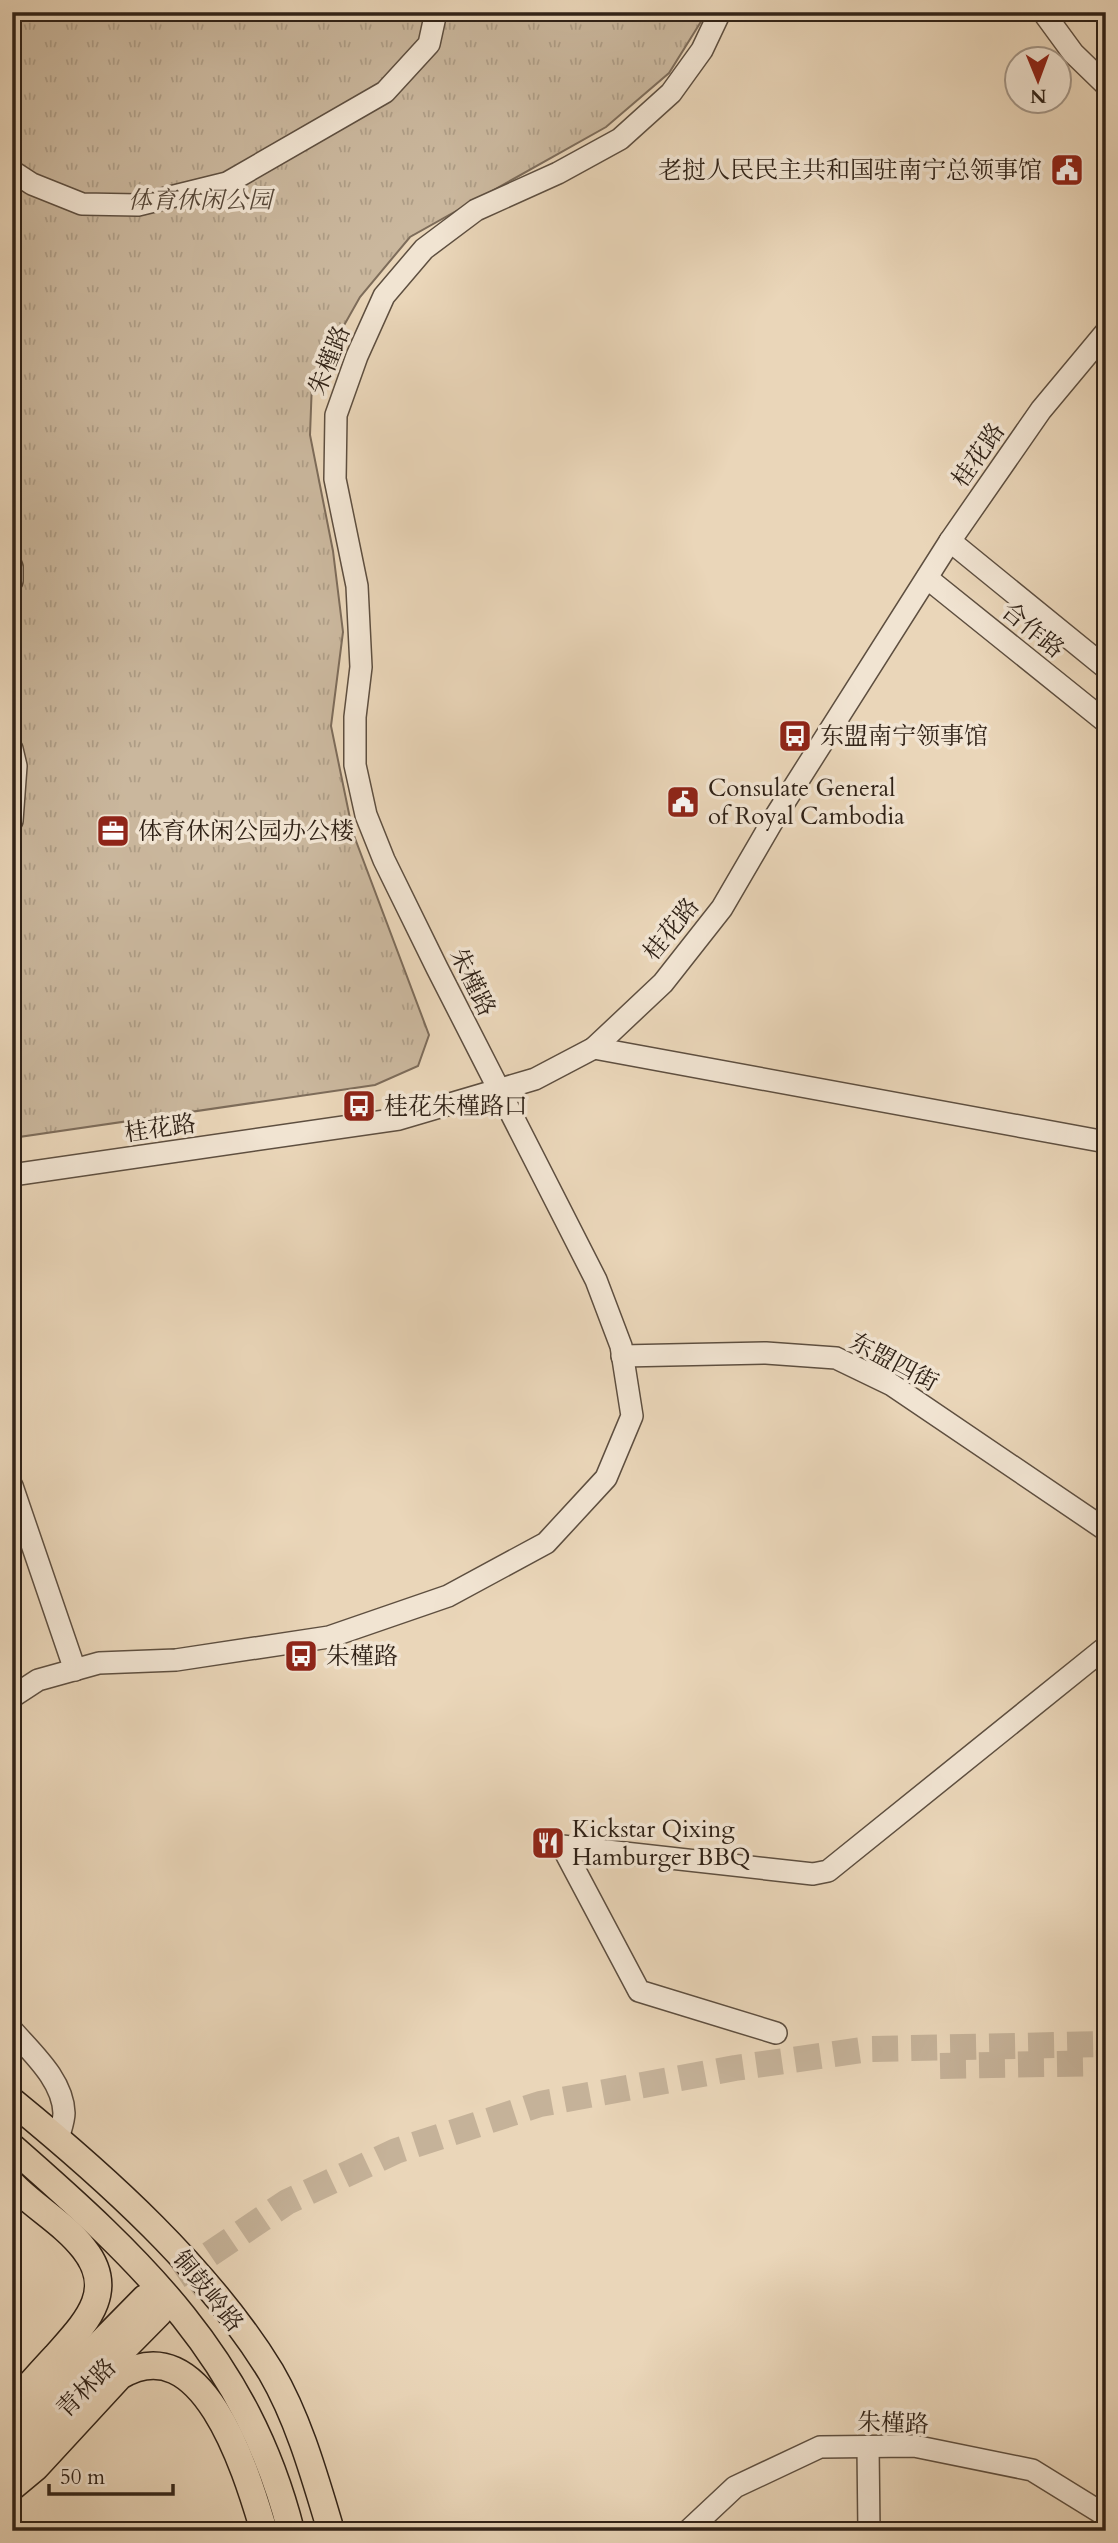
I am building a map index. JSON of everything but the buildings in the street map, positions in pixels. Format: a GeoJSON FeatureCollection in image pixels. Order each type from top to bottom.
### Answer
{"type":"FeatureCollection","features":[{"type":"Feature","properties":{"kind":"main road","name":"铜鼓岭路"},"geometry":{"type":"LineString","coordinates":[[12,2101],[97,2174],[172,2247],[226,2310],[271,2373],[297,2428],[331,2531]]}},
{"type":"Feature","properties":{"kind":"main road","name":"铜鼓岭路"},"geometry":{"type":"LineString","coordinates":[[12,2147],[117,2242],[147,2272],[193,2326],[244,2406],[284,2500],[291,2531]]}},
{"type":"Feature","properties":{"kind":"main road"},"geometry":{"type":"LineString","coordinates":[[12,2184],[83,2248],[93,2263],[98,2281],[95,2305],[85,2323],[12,2404]]}},
{"type":"Feature","properties":{"kind":"main road","name":"青林路"},"geometry":{"type":"LineString","coordinates":[[12,2433],[152,2305],[12,2462]]}},
{"type":"Feature","properties":{"kind":"main road"},"geometry":{"type":"LineString","coordinates":[[12,2487],[36,2467],[120,2376],[136,2367],[167,2367],[190,2378],[211,2404],[240,2463],[264,2531]]}},
{"type":"Feature","properties":{"kind":"street"},"geometry":{"type":"LineString","coordinates":[[12,171],[32,184],[82,204],[138,205],[227,183],[385,92],[429,44],[436,12]]}},
{"type":"Feature","properties":{"kind":"street","name":"朱槿路"},"geometry":{"type":"LineString","coordinates":[[12,1697],[38,1680],[99,1663],[176,1660],[329,1637],[448,1596],[546,1543],[606,1478],[632,1416],[621,1346],[596,1280],[498,1091],[390,872],[366,815],[355,765],[355,717],[361,667],[357,586],[335,479],[336,415],[357,356],[384,296],[424,249],[475,210],[558,173],[620,139],[671,93],[702,50],[720,12]]}},
{"type":"Feature","properties":{"kind":"street"},"geometry":{"type":"LineString","coordinates":[[1043,12],[1073,53],[1106,85]]}},
{"type":"Feature","properties":{"kind":"street","name":"桂花路"},"geometry":{"type":"LineString","coordinates":[[12,1175],[399,1119],[535,1079],[594,1048],[663,982],[722,908],[775,817],[950,541],[1041,410],[1106,332]]}},
{"type":"Feature","properties":{"kind":"street"},"geometry":{"type":"LineString","coordinates":[[950,541],[1106,668]]}},
{"type":"Feature","properties":{"kind":"street"},"geometry":{"type":"LineString","coordinates":[[12,567],[12,581]]}},
{"type":"Feature","properties":{"kind":"street","name":"合作路"},"geometry":{"type":"LineString","coordinates":[[926,578],[1106,722]]}},
{"type":"Feature","properties":{"kind":"street"},"geometry":{"type":"LineString","coordinates":[[12,749],[16,766],[12,821]]}},
{"type":"Feature","properties":{"kind":"street"},"geometry":{"type":"LineString","coordinates":[[594,1048],[1106,1142]]}},
{"type":"Feature","properties":{"kind":"street","name":"东盟四街"},"geometry":{"type":"LineString","coordinates":[[622,1356],[766,1353],[836,1358],[892,1385],[1106,1530]]}},
{"type":"Feature","properties":{"kind":"street"},"geometry":{"type":"LineString","coordinates":[[12,1486],[75,1670]]}},
{"type":"Feature","properties":{"kind":"street"},"geometry":{"type":"LineString","coordinates":[[776,2032],[639,1992],[562,1846],[813,1874],[828,1871],[1106,1647]]}},
{"type":"Feature","properties":{"kind":"street"},"geometry":{"type":"LineString","coordinates":[[12,2030],[46,2068],[59,2092],[64,2113],[58,2139]]}},
{"type":"Feature","properties":{"kind":"street","name":"朱槿路"},"geometry":{"type":"LineString","coordinates":[[688,2531],[734,2487],[820,2448],[914,2446],[1032,2470],[1106,2518]]}},
{"type":"Feature","properties":{"kind":"street"},"geometry":{"type":"LineString","coordinates":[[868,2447],[869,2531]]}},
{"type":"Feature","properties":{"kind":"green space","name":"体育休闲公园"},"geometry":{"type":"Polygon","coordinates":[[[12,12],[707,12],[669,73],[606,127],[410,237],[360,297],[312,382],[310,435],[333,551],[343,632],[331,726],[353,833],[429,1035],[418,1066],[375,1085],[12,1138],[12,12]]]}},
{"type":"Feature","properties":{"kind":"tunnel"},"geometry":{"type":"LineString","coordinates":[[145,2298],[287,2202],[396,2151],[540,2104],[735,2068],[869,2049],[1106,2044]]}},
{"type":"Feature","properties":{"kind":"tunnel"},"geometry":{"type":"LineString","coordinates":[[940,2066],[1106,2063]]}},
{"type":"Feature","properties":{"kind":"tunnel"},"geometry":{"type":"LineString","coordinates":[[159,2313],[219,2267]]}},
{"type":"Feature","properties":{"kind":"place","name":"老挝人民民主共和国驻南宁总领事馆"},"geometry":{"type":"Point","coordinates":[1067,170]}},
{"type":"Feature","properties":{"kind":"place","name":"东盟南宁领事馆"},"geometry":{"type":"Point","coordinates":[795,736]}},
{"type":"Feature","properties":{"kind":"place","name":"Consulate General of Royal Cambodia"},"geometry":{"type":"Point","coordinates":[683,802]}},
{"type":"Feature","properties":{"kind":"place","name":"体育休闲公园办公楼"},"geometry":{"type":"Point","coordinates":[113,831]}},
{"type":"Feature","properties":{"kind":"place","name":"桂花朱槿路口"},"geometry":{"type":"Point","coordinates":[359,1106]}},
{"type":"Feature","properties":{"kind":"place","name":"朱槿路"},"geometry":{"type":"Point","coordinates":[301,1656]}},
{"type":"Feature","properties":{"kind":"place","name":"Kickstar Qixing Hamburger BBQ"},"geometry":{"type":"Point","coordinates":[548,1843]}}]}
